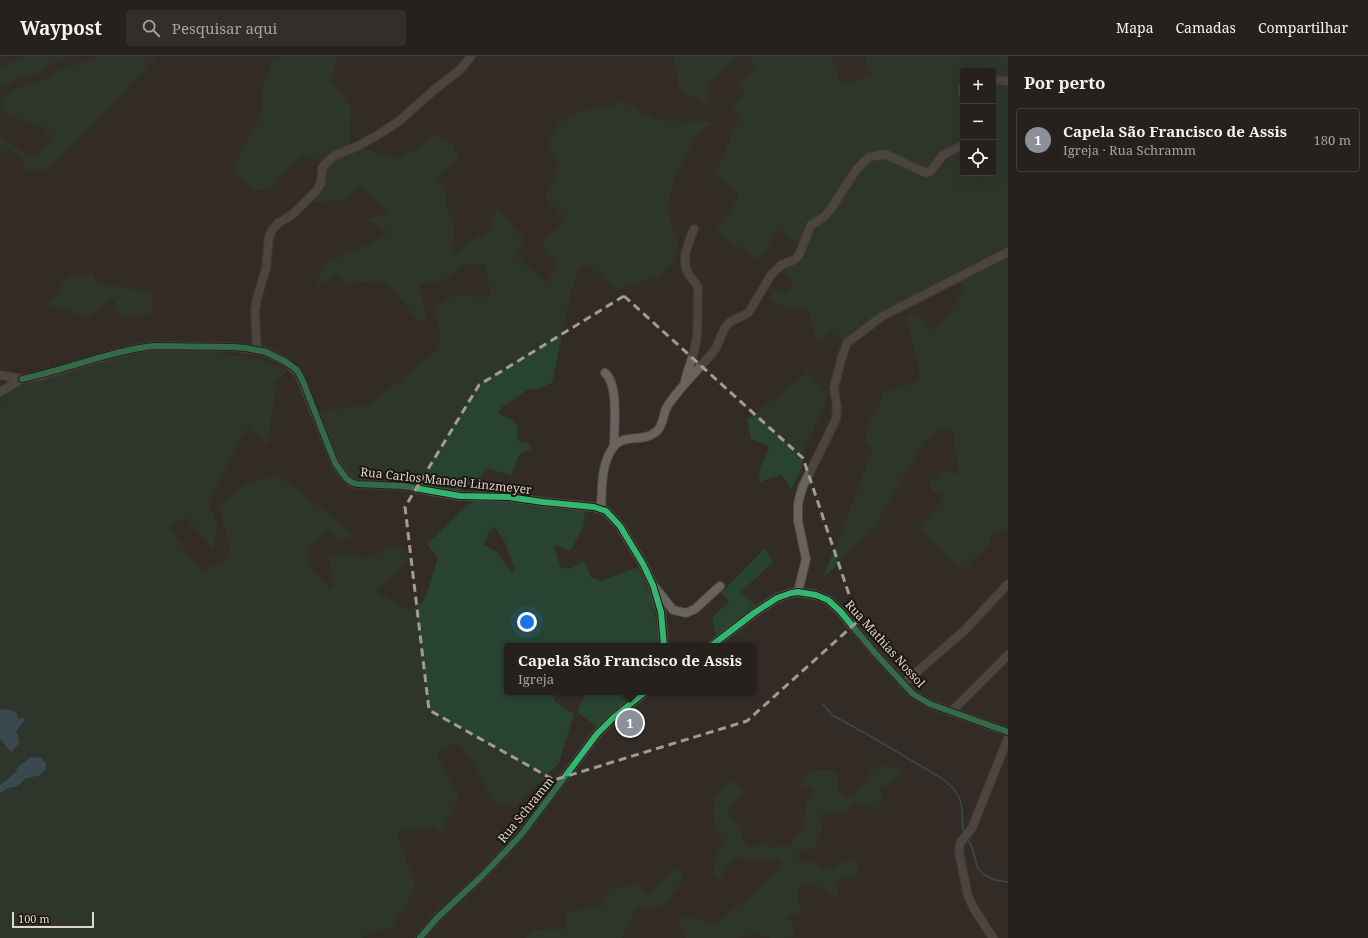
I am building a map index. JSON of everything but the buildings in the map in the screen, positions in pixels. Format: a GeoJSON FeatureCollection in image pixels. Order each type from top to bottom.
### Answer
{"type":"FeatureCollection","features":[{"type":"Feature","properties":{"kind":"street"},"geometry":{"type":"LineString","coordinates":[[257,350],[255,315],[256,302],[266,269],[269,237],[272,230],[278,223],[297,210],[316,191],[321,183],[322,168],[329,160],[336,155],[358,146],[398,122],[434,90],[461,69],[471,56]]}},
{"type":"Feature","properties":{"kind":"street"},"geometry":{"type":"LineString","coordinates":[[996,80],[1008,81]]}},
{"type":"Feature","properties":{"kind":"street"},"geometry":{"type":"LineString","coordinates":[[664,643],[661,612],[653,585],[643,564],[629,541],[611,516],[601,508],[604,470],[608,456],[614,446],[622,440],[645,437],[660,427],[665,409],[685,382],[717,346],[728,324],[732,320],[746,315],[771,275],[782,265],[794,260],[799,255],[812,225],[824,217],[830,210],[856,170],[869,157],[885,154],[926,173],[931,171],[943,155],[960,146]]}},
{"type":"Feature","properties":{"kind":"street"},"geometry":{"type":"LineString","coordinates":[[685,382],[688,369],[694,355],[697,340],[698,288],[685,267],[685,252],[694,229]]}},
{"type":"Feature","properties":{"kind":"street"},"geometry":{"type":"LineString","coordinates":[[798,592],[806,559],[798,521],[799,499],[803,486],[836,419],[838,407],[834,388],[847,343],[881,317],[1008,252]]}},
{"type":"Feature","properties":{"kind":"street","name":"Rua Carlos Manoel Linzmeyer"},"geometry":{"type":"LineString","coordinates":[[0,375],[22,379],[40,376],[110,355],[143,347],[233,347],[257,350],[266,352],[286,362],[299,374],[335,463],[342,474],[351,482],[357,484],[404,486],[460,496],[508,497],[601,508]]}},
{"type":"Feature","properties":{"kind":"street"},"geometry":{"type":"LineString","coordinates":[[605,373],[610,379],[614,397],[614,446]]}},
{"type":"Feature","properties":{"kind":"street"},"geometry":{"type":"LineString","coordinates":[[0,392],[22,379]]}},
{"type":"Feature","properties":{"kind":"street"},"geometry":{"type":"LineString","coordinates":[[903,684],[964,630],[1008,584]]}},
{"type":"Feature","properties":{"kind":"street"},"geometry":{"type":"LineString","coordinates":[[653,585],[673,610],[676,612],[686,613],[694,609],[720,586]]}},
{"type":"Feature","properties":{"kind":"street","name":"Rua Mathias Nossol"},"geometry":{"type":"LineString","coordinates":[[715,643],[771,601],[791,593],[798,592],[816,595],[833,604],[903,684],[918,698],[951,712],[973,718],[1008,732]]}},
{"type":"Feature","properties":{"kind":"street"},"geometry":{"type":"LineString","coordinates":[[951,712],[1008,655]]}},
{"type":"Feature","properties":{"kind":"street","name":"Rua Schramm"},"geometry":{"type":"LineString","coordinates":[[420,938],[437,918],[482,876],[521,835],[597,734],[613,718],[641,695]]}},
{"type":"Feature","properties":{"kind":"street"},"geometry":{"type":"LineString","coordinates":[[993,938],[973,907],[968,896],[959,852],[960,843],[972,828],[1008,738]]}},
{"type":"Feature","properties":{"kind":"highlighted area"},"geometry":{"type":"Polygon","coordinates":[[[624,296],[803,458],[858,621],[747,721],[554,780],[429,710],[405,507],[479,385],[624,296]]]}},
{"type":"Feature","properties":{"kind":"green space"},"geometry":{"type":"Polygon","coordinates":[[[26,56],[68,56],[51,64],[42,72],[18,79],[0,89],[0,65],[3,66],[26,56]]]}},
{"type":"Feature","properties":{"kind":"green space"},"geometry":{"type":"Polygon","coordinates":[[[99,56],[156,56],[86,132],[48,169],[25,171],[22,158],[8,150],[0,152],[0,138],[27,156],[37,157],[54,138],[40,125],[21,120],[0,109],[6,95],[20,87],[53,78],[57,70],[92,60],[99,56]]]}},
{"type":"Feature","properties":{"kind":"green space"},"geometry":{"type":"Polygon","coordinates":[[[281,56],[334,56],[337,59],[331,81],[351,107],[350,149],[358,146],[397,159],[418,148],[432,134],[452,144],[459,159],[443,171],[436,180],[445,186],[446,205],[455,228],[451,256],[474,239],[487,232],[498,209],[524,240],[514,254],[546,283],[558,267],[542,242],[567,220],[545,197],[560,166],[548,143],[558,124],[572,115],[582,111],[608,107],[623,101],[656,120],[711,122],[697,137],[675,175],[667,208],[680,252],[660,276],[617,291],[589,266],[580,267],[571,291],[552,383],[539,388],[527,390],[502,407],[498,414],[511,419],[518,427],[517,437],[520,442],[528,443],[531,450],[522,452],[517,459],[512,475],[485,468],[481,479],[462,488],[461,494],[358,482],[344,473],[331,446],[320,411],[369,405],[436,351],[441,341],[435,308],[452,296],[491,297],[485,264],[463,264],[444,280],[419,284],[427,317],[419,322],[386,281],[344,283],[335,272],[324,283],[316,283],[326,262],[368,245],[388,232],[367,220],[391,212],[360,188],[342,200],[304,203],[316,191],[325,164],[304,154],[270,190],[256,190],[231,172],[262,113],[262,90],[272,62],[281,59],[281,56]]]}},
{"type":"Feature","properties":{"kind":"green space"},"geometry":{"type":"Polygon","coordinates":[[[673,56],[738,56],[709,84],[708,106],[680,90],[673,56]]]}},
{"type":"Feature","properties":{"kind":"green space"},"geometry":{"type":"Polygon","coordinates":[[[750,56],[831,56],[842,85],[872,76],[864,56],[1008,56],[1008,530],[993,531],[989,545],[962,570],[918,527],[946,497],[932,491],[930,481],[942,471],[959,474],[953,432],[947,428],[939,430],[924,441],[870,534],[860,541],[838,565],[824,576],[873,449],[864,444],[872,416],[882,400],[883,393],[919,381],[919,368],[906,315],[920,316],[934,331],[965,292],[958,277],[881,317],[847,343],[831,332],[822,341],[816,339],[808,308],[795,311],[768,300],[776,288],[787,293],[793,282],[777,269],[794,260],[801,247],[781,229],[758,259],[716,233],[740,194],[715,176],[741,113],[733,108],[745,93],[739,86],[755,67],[750,56]]]}},
{"type":"Feature","properties":{"kind":"green space"},"geometry":{"type":"Polygon","coordinates":[[[91,272],[97,284],[152,292],[152,313],[120,318],[114,299],[86,317],[48,304],[68,276],[87,277],[91,272]]]}},
{"type":"Feature","properties":{"kind":"green space"},"geometry":{"type":"Polygon","coordinates":[[[185,348],[263,359],[287,371],[276,383],[267,445],[248,428],[235,448],[208,502],[217,523],[214,550],[186,518],[168,527],[201,571],[223,561],[230,549],[219,507],[248,482],[276,476],[296,488],[355,536],[341,541],[328,532],[317,539],[309,548],[308,566],[331,589],[333,574],[328,558],[343,552],[368,559],[398,544],[411,559],[375,591],[408,610],[412,605],[422,603],[427,593],[438,558],[427,544],[468,505],[481,497],[563,510],[585,511],[583,528],[570,551],[554,545],[560,567],[570,569],[584,561],[591,577],[601,581],[638,567],[653,600],[660,643],[504,643],[504,695],[555,695],[554,701],[574,714],[559,763],[515,807],[493,801],[480,773],[457,742],[436,753],[459,797],[440,834],[431,827],[396,832],[416,887],[392,928],[366,934],[362,938],[0,938],[0,793],[8,788],[18,786],[26,778],[38,776],[45,771],[31,757],[18,767],[15,773],[0,785],[0,739],[11,752],[18,719],[7,709],[0,710],[0,397],[23,384],[116,356],[185,348]],[[495,527],[489,531],[484,545],[496,551],[512,573],[515,570],[504,540],[495,527]]]}},
{"type":"Feature","properties":{"kind":"green space"},"geometry":{"type":"Polygon","coordinates":[[[808,372],[829,393],[803,454],[803,465],[791,489],[781,474],[760,482],[759,470],[770,447],[751,439],[747,420],[808,372]]]}},
{"type":"Feature","properties":{"kind":"green space"},"geometry":{"type":"Polygon","coordinates":[[[765,548],[773,562],[741,592],[755,605],[716,636],[712,617],[729,602],[721,593],[765,548]]]}},
{"type":"Feature","properties":{"kind":"green space"},"geometry":{"type":"Polygon","coordinates":[[[585,695],[638,695],[599,728],[577,712],[585,695]]]}},
{"type":"Feature","properties":{"kind":"green space"},"geometry":{"type":"Polygon","coordinates":[[[878,766],[899,768],[903,774],[891,784],[880,787],[883,800],[875,810],[858,802],[854,804],[846,813],[825,811],[819,818],[823,828],[817,839],[815,848],[802,851],[797,855],[802,862],[817,863],[830,870],[840,863],[853,859],[860,867],[854,878],[841,879],[835,882],[839,895],[833,897],[818,886],[809,884],[800,885],[797,897],[802,910],[795,914],[789,915],[786,918],[793,923],[795,936],[790,938],[771,938],[756,933],[738,938],[685,938],[685,933],[678,921],[688,917],[717,924],[782,868],[780,861],[732,858],[720,878],[713,875],[713,861],[725,844],[715,828],[713,812],[715,798],[724,786],[735,781],[743,793],[727,813],[741,829],[741,835],[744,842],[752,848],[762,844],[773,848],[791,845],[804,825],[806,801],[814,789],[810,787],[801,787],[798,782],[811,770],[833,770],[839,777],[838,789],[847,798],[855,794],[867,781],[869,774],[878,766]]]}},
{"type":"Feature","properties":{"kind":"green space"},"geometry":{"type":"Polygon","coordinates":[[[673,870],[683,871],[682,881],[664,906],[636,908],[621,938],[526,938],[536,930],[565,929],[567,912],[603,906],[609,889],[640,883],[644,893],[648,895],[673,870]]]}},
{"type":"Feature","properties":{"kind":"water"},"geometry":{"type":"Polygon","coordinates":[[[7,709],[16,712],[18,719],[24,718],[24,721],[16,731],[20,742],[11,752],[0,739],[0,710],[7,709]]]}},
{"type":"Feature","properties":{"kind":"water"},"geometry":{"type":"Polygon","coordinates":[[[31,757],[41,758],[46,763],[45,771],[38,776],[26,778],[18,786],[8,788],[0,793],[0,785],[15,773],[18,767],[31,757]]]}},
{"type":"Feature","properties":{"kind":"waterway"},"geometry":{"type":"LineString","coordinates":[[823,704],[832,715],[947,782],[954,789],[960,801],[964,833]]}},
{"type":"Feature","properties":{"kind":"waterway"},"geometry":{"type":"LineString","coordinates":[[967,839],[972,847],[978,869],[983,874],[995,880],[1008,882]]}},
{"type":"Feature","properties":{"kind":"cycle path"},"geometry":{"type":"LineString","coordinates":[[22,379],[55,371],[104,356],[137,348],[154,346],[233,347],[266,352],[286,362],[297,370],[302,379],[335,463],[346,478],[351,482],[357,484],[403,486],[460,496],[508,497],[594,507],[606,511],[620,526],[643,564],[653,585],[661,612],[664,643]]}},
{"type":"Feature","properties":{"kind":"cycle path"},"geometry":{"type":"LineString","coordinates":[[715,643],[754,613],[777,598],[798,592],[816,595],[828,600],[840,611],[875,653],[913,694],[930,704],[1008,732]]}},
{"type":"Feature","properties":{"kind":"cycle path"},"geometry":{"type":"LineString","coordinates":[[420,938],[437,918],[482,876],[521,835],[597,734],[613,718],[641,695]]}},
{"type":"Feature","properties":{"kind":"place","name":"Capela São Francisco de Assis"},"geometry":{"type":"Point","coordinates":[630,723]}}]}
